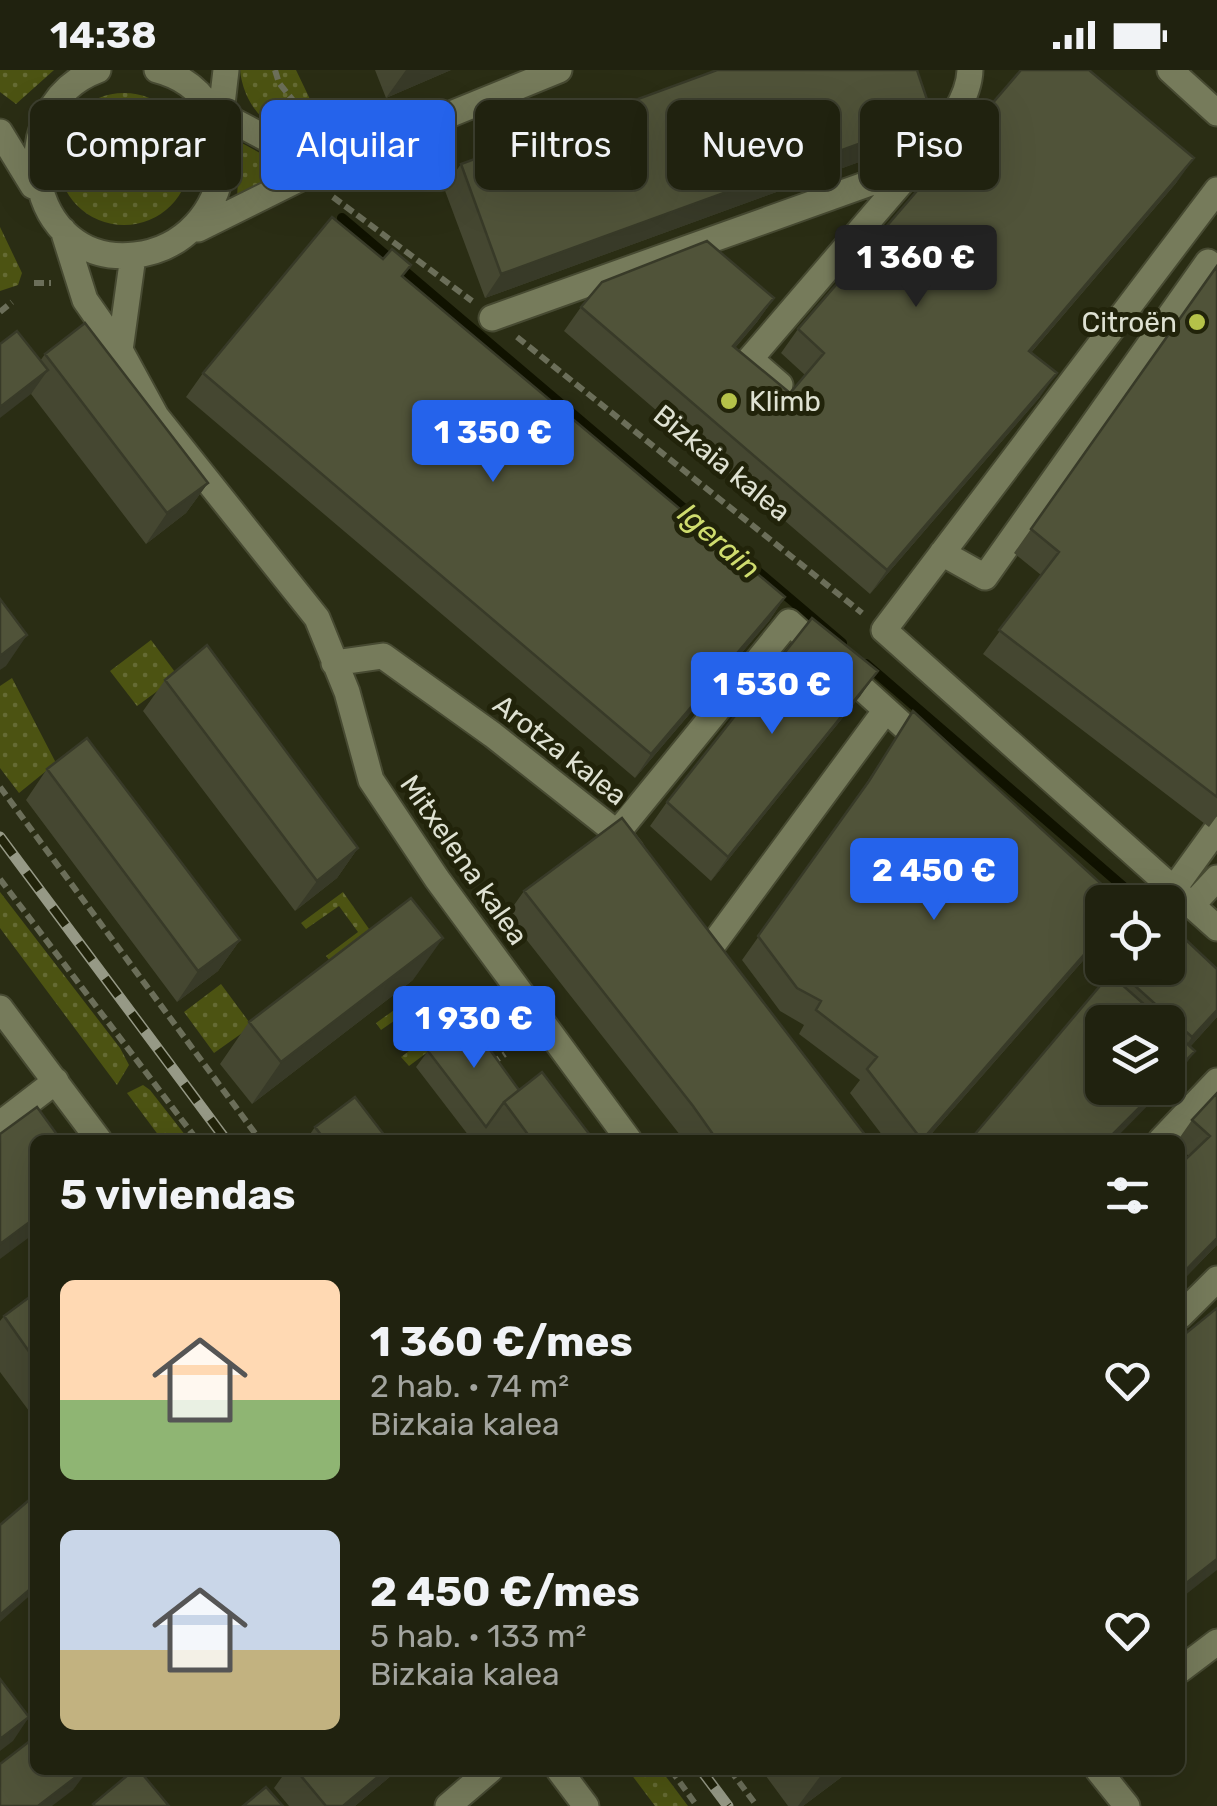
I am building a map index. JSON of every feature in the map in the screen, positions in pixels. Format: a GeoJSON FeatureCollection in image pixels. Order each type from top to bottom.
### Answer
{"type":"FeatureCollection","features":[{"type":"Feature","properties":{"kind":"street"},"geometry":{"type":"LineString","coordinates":[[40,199],[33,172],[34,143],[43,116],[60,92],[98,70]]}},
{"type":"Feature","properties":{"kind":"street"},"geometry":{"type":"LineString","coordinates":[[220,100],[226,70]]}},
{"type":"Feature","properties":{"kind":"street"},"geometry":{"type":"LineString","coordinates":[[455,112],[559,70]]}},
{"type":"Feature","properties":{"kind":"street"},"geometry":{"type":"LineString","coordinates":[[960,100],[970,82],[970,70]]}},
{"type":"Feature","properties":{"kind":"street"},"geometry":{"type":"LineString","coordinates":[[1170,70],[1217,113]]}},
{"type":"Feature","properties":{"kind":"street"},"geometry":{"type":"LineString","coordinates":[[162,71],[189,86],[201,100]]}},
{"type":"Feature","properties":{"kind":"street"},"geometry":{"type":"LineString","coordinates":[[1,135],[63,230],[84,245],[133,256],[164,249],[277,190]]}},
{"type":"Feature","properties":{"kind":"street"},"geometry":{"type":"LineString","coordinates":[[492,318],[860,187]]}},
{"type":"Feature","properties":{"kind":"street"},"geometry":{"type":"LineString","coordinates":[[190,233],[208,212],[219,190]]}},
{"type":"Feature","properties":{"kind":"street"},"geometry":{"type":"LineString","coordinates":[[780,385],[750,359],[895,190]]}},
{"type":"Feature","properties":{"kind":"street"},"geometry":{"type":"LineString","coordinates":[[1172,885],[884,630],[1217,190]]}},
{"type":"Feature","properties":{"kind":"street","name":"Mitxelena kalea"},"geometry":{"type":"LineString","coordinates":[[63,230],[85,300],[120,350],[156,416],[317,618],[371,780],[437,878],[625,1135]]}},
{"type":"Feature","properties":{"kind":"street"},"geometry":{"type":"LineString","coordinates":[[120,350],[133,256]]}},
{"type":"Feature","properties":{"kind":"street"},"geometry":{"type":"LineString","coordinates":[[942,553],[984,577],[1208,262],[1217,269]]}},
{"type":"Feature","properties":{"kind":"street"},"geometry":{"type":"LineString","coordinates":[[617,833],[789,622],[944,762]]}},
{"type":"Feature","properties":{"kind":"street","name":"Arotza kalea"},"geometry":{"type":"LineString","coordinates":[[334,663],[383,656],[493,735],[617,833],[652,877]]}},
{"type":"Feature","properties":{"kind":"street"},"geometry":{"type":"LineString","coordinates":[[709,950],[886,710]]}},
{"type":"Feature","properties":{"kind":"street"},"geometry":{"type":"LineString","coordinates":[[1185,894],[1217,829]]}},
{"type":"Feature","properties":{"kind":"street"},"geometry":{"type":"LineString","coordinates":[[1185,895],[1217,878]]}},
{"type":"Feature","properties":{"kind":"street"},"geometry":{"type":"LineString","coordinates":[[1185,897],[1217,928]]}},
{"type":"Feature","properties":{"kind":"street"},"geometry":{"type":"LineString","coordinates":[[0,1008],[95,1135]]}},
{"type":"Feature","properties":{"kind":"street"},"geometry":{"type":"LineString","coordinates":[[1166,1135],[1217,1081]]}},
{"type":"Feature","properties":{"kind":"street"},"geometry":{"type":"LineString","coordinates":[[0,1124],[56,1082]]}},
{"type":"Feature","properties":{"kind":"street"},"geometry":{"type":"LineString","coordinates":[[1185,1311],[1217,1279]]}},
{"type":"Feature","properties":{"kind":"street"},"geometry":{"type":"LineString","coordinates":[[1185,1666],[1217,1642]]}},
{"type":"Feature","properties":{"kind":"street"},"geometry":{"type":"LineString","coordinates":[[448,1806],[484,1775]]}},
{"type":"Feature","properties":{"kind":"street"},"geometry":{"type":"LineString","coordinates":[[563,1775],[586,1806]]}},
{"type":"Feature","properties":{"kind":"street"},"geometry":{"type":"LineString","coordinates":[[1102,1775],[1127,1806]]}},
{"type":"Feature","properties":{"kind":"path"},"geometry":{"type":"LineString","coordinates":[[275,70],[279,84],[292,100]]}},
{"type":"Feature","properties":{"kind":"path","name":"Bizkaia kalea"},"geometry":{"type":"LineString","coordinates":[[333,196],[884,630]]}},
{"type":"Feature","properties":{"kind":"path"},"geometry":{"type":"LineString","coordinates":[[0,312],[12,302]]}},
{"type":"Feature","properties":{"kind":"path"},"geometry":{"type":"LineString","coordinates":[[0,787],[256,1135]]}},
{"type":"Feature","properties":{"kind":"path"},"geometry":{"type":"LineString","coordinates":[[0,879],[192,1135]]}},
{"type":"Feature","properties":{"kind":"path"},"geometry":{"type":"LineString","coordinates":[[486,1068],[505,1054]]}},
{"type":"Feature","properties":{"kind":"path"},"geometry":{"type":"LineString","coordinates":[[674,1775],[697,1806]]}},
{"type":"Feature","properties":{"kind":"path"},"geometry":{"type":"LineString","coordinates":[[734,1775],[757,1806]]}},
{"type":"Feature","properties":{"kind":"green space"},"geometry":{"type":"Polygon","coordinates":[[[0,70],[54,70],[16,104],[0,92],[0,70]]]}},
{"type":"Feature","properties":{"kind":"green space"},"geometry":{"type":"Polygon","coordinates":[[[240,70],[296,70],[310,100],[261,100],[261,116],[244,87],[240,70]]]}},
{"type":"Feature","properties":{"kind":"green space"},"geometry":{"type":"Polygon","coordinates":[[[124,93],[153,100],[95,100],[124,93]]]}},
{"type":"Feature","properties":{"kind":"green space"},"geometry":{"type":"Polygon","coordinates":[[[241,143],[261,154],[261,189],[237,198],[237,190],[241,190],[241,143]]]}},
{"type":"Feature","properties":{"kind":"green space"},"geometry":{"type":"Polygon","coordinates":[[[66,190],[182,190],[160,214],[124,225],[88,214],[66,190]]]}},
{"type":"Feature","properties":{"kind":"green space"},"geometry":{"type":"Polygon","coordinates":[[[0,227],[22,273],[18,285],[0,291],[0,227]]]}},
{"type":"Feature","properties":{"kind":"green space"},"geometry":{"type":"Polygon","coordinates":[[[151,640],[178,676],[137,706],[110,671],[151,640]]]}},
{"type":"Feature","properties":{"kind":"green space"},"geometry":{"type":"Polygon","coordinates":[[[12,678],[56,763],[19,793],[0,768],[0,686],[12,678]]]}},
{"type":"Feature","properties":{"kind":"green space"},"geometry":{"type":"Polygon","coordinates":[[[0,892],[120,1048],[129,1065],[117,1085],[0,928],[0,892]]]}},
{"type":"Feature","properties":{"kind":"green space"},"geometry":{"type":"Polygon","coordinates":[[[343,892],[374,936],[334,966],[326,956],[358,932],[339,906],[306,929],[301,923],[343,892]]]}},
{"type":"Feature","properties":{"kind":"green space"},"geometry":{"type":"Polygon","coordinates":[[[221,984],[252,1026],[214,1053],[184,1012],[221,984]]]}},
{"type":"Feature","properties":{"kind":"green space"},"geometry":{"type":"Polygon","coordinates":[[[418,993],[449,1036],[409,1066],[401,1057],[433,1033],[414,1007],[381,1030],[376,1023],[418,993]]]}},
{"type":"Feature","properties":{"kind":"green space"},"geometry":{"type":"Polygon","coordinates":[[[143,1085],[150,1090],[185,1135],[158,1135],[127,1093],[143,1085]]]}},
{"type":"Feature","properties":{"kind":"green space"},"geometry":{"type":"Polygon","coordinates":[[[632,1775],[665,1775],[688,1806],[655,1806],[632,1775]]]}},
{"type":"Feature","properties":{"kind":"building"},"geometry":{"type":"Polygon","coordinates":[[[717,70],[917,70],[927,100],[860,100],[860,144],[840,151],[840,100],[667,100],[667,190],[732,190],[501,274],[461,164],[475,159],[475,190],[647,190],[647,100],[635,100],[717,70]]]}},
{"type":"Feature","properties":{"kind":"building"},"geometry":{"type":"Polygon","coordinates":[[[1021,70],[1089,70],[1194,158],[1029,351],[1057,373],[887,570],[581,307],[602,282],[707,241],[774,298],[733,346],[790,393],[824,353],[798,329],[918,190],[999,190],[999,100],[995,100],[1021,70]]]}},
{"type":"Feature","properties":{"kind":"building"},"geometry":{"type":"Polygon","coordinates":[[[332,217],[383,259],[392,249],[411,265],[402,276],[785,597],[651,754],[203,373],[332,217]]]}},
{"type":"Feature","properties":{"kind":"building"},"geometry":{"type":"Polygon","coordinates":[[[1217,266],[1217,797],[999,630],[1059,552],[1031,529],[1217,266]]]}},
{"type":"Feature","properties":{"kind":"building"},"geometry":{"type":"Polygon","coordinates":[[[85,323],[208,483],[167,513],[45,354],[85,323]]]}},
{"type":"Feature","properties":{"kind":"building"},"geometry":{"type":"Polygon","coordinates":[[[17,331],[48,370],[0,407],[0,344],[17,331]]]}},
{"type":"Feature","properties":{"kind":"building"},"geometry":{"type":"Polygon","coordinates":[[[0,599],[27,635],[0,656],[0,599]]]}},
{"type":"Feature","properties":{"kind":"building"},"geometry":{"type":"Polygon","coordinates":[[[812,618],[878,671],[728,857],[667,802],[812,618]]]}},
{"type":"Feature","properties":{"kind":"building"},"geometry":{"type":"Polygon","coordinates":[[[207,645],[358,848],[317,881],[165,680],[207,645]]]}},
{"type":"Feature","properties":{"kind":"building"},"geometry":{"type":"Polygon","coordinates":[[[913,711],[1102,885],[1085,885],[1085,953],[926,1135],[918,1135],[867,1069],[877,1057],[816,1010],[821,1001],[797,988],[758,936],[869,781],[913,711]]]}},
{"type":"Feature","properties":{"kind":"building"},"geometry":{"type":"Polygon","coordinates":[[[87,738],[240,940],[198,971],[47,769],[87,738]]]}},
{"type":"Feature","properties":{"kind":"building"},"geometry":{"type":"Polygon","coordinates":[[[622,818],[865,1135],[713,1135],[524,891],[622,818]]]}},
{"type":"Feature","properties":{"kind":"building"},"geometry":{"type":"Polygon","coordinates":[[[411,898],[443,938],[281,1062],[249,1022],[411,898]]]}},
{"type":"Feature","properties":{"kind":"building"},"geometry":{"type":"Polygon","coordinates":[[[1185,939],[1217,969],[1217,1010],[1192,1037],[1185,1031],[1185,1005],[1156,1005],[1134,985],[1185,985],[1185,939]]]}},
{"type":"Feature","properties":{"kind":"building"},"geometry":{"type":"Polygon","coordinates":[[[1101,985],[1122,985],[1145,1005],[1085,1005],[1085,1105],[1142,1105],[1112,1135],[974,1135],[1101,985]]]}},
{"type":"Feature","properties":{"kind":"building"},"geometry":{"type":"Polygon","coordinates":[[[467,1018],[519,1090],[504,1102],[486,1127],[428,1051],[467,1018]]]}},
{"type":"Feature","properties":{"kind":"building"},"geometry":{"type":"Polygon","coordinates":[[[1185,1042],[1195,1051],[1185,1061],[1185,1042]]]}},
{"type":"Feature","properties":{"kind":"building"},"geometry":{"type":"Polygon","coordinates":[[[542,1072],[590,1135],[528,1135],[504,1102],[542,1072]]]}},
{"type":"Feature","properties":{"kind":"building"},"geometry":{"type":"Polygon","coordinates":[[[1217,1093],[1217,1238],[1185,1271],[1185,1156],[1210,1136],[1192,1120],[1217,1093]]]}},
{"type":"Feature","properties":{"kind":"building"},"geometry":{"type":"Polygon","coordinates":[[[355,1097],[384,1135],[321,1135],[315,1127],[355,1097]]]}},
{"type":"Feature","properties":{"kind":"building"},"geometry":{"type":"Polygon","coordinates":[[[37,1107],[57,1135],[30,1135],[30,1222],[0,1244],[0,1134],[37,1107]]]}},
{"type":"Feature","properties":{"kind":"building"},"geometry":{"type":"Polygon","coordinates":[[[30,1297],[30,1353],[4,1316],[30,1297]]]}},
{"type":"Feature","properties":{"kind":"building"},"geometry":{"type":"Polygon","coordinates":[[[1217,1308],[1217,1559],[1185,1584],[1185,1334],[1217,1308]]]}},
{"type":"Feature","properties":{"kind":"building"},"geometry":{"type":"Polygon","coordinates":[[[30,1499],[30,1589],[0,1615],[0,1525],[30,1499]]]}},
{"type":"Feature","properties":{"kind":"building"},"geometry":{"type":"Polygon","coordinates":[[[0,1679],[29,1717],[0,1739],[0,1679]]]}},
{"type":"Feature","properties":{"kind":"building"},"geometry":{"type":"Polygon","coordinates":[[[30,1741],[30,1775],[78,1775],[38,1806],[0,1806],[0,1764],[30,1741]]]}},
{"type":"Feature","properties":{"kind":"building"},"geometry":{"type":"Polygon","coordinates":[[[128,1775],[143,1775],[169,1806],[95,1806],[128,1775]]]}},
{"type":"Feature","properties":{"kind":"building"},"geometry":{"type":"Polygon","coordinates":[[[300,1775],[380,1775],[343,1806],[326,1806],[300,1775]]]}},
{"type":"Feature","properties":{"kind":"building"},"geometry":{"type":"Polygon","coordinates":[[[266,1787],[283,1806],[243,1806],[266,1787]]]}},
{"type":"Feature","properties":{"kind":"waterway","name":"Igerain"},"geometry":{"type":"LineString","coordinates":[[342,218],[842,643]]}},
{"type":"Feature","properties":{"kind":"waterway","name":"Igerain"},"geometry":{"type":"LineString","coordinates":[[866,664],[1121,885]]}},
{"type":"Feature","properties":{"kind":"railway"},"geometry":{"type":"LineString","coordinates":[[0,837],[222,1135]]}},
{"type":"Feature","properties":{"kind":"railway"},"geometry":{"type":"LineString","coordinates":[[705,1775],[728,1806]]}},
{"type":"Feature","properties":{"kind":"place","name":"Citroën"},"geometry":{"type":"Point","coordinates":[1197,322]}},
{"type":"Feature","properties":{"kind":"place","name":"Klimb"},"geometry":{"type":"Point","coordinates":[729,401]}}]}
